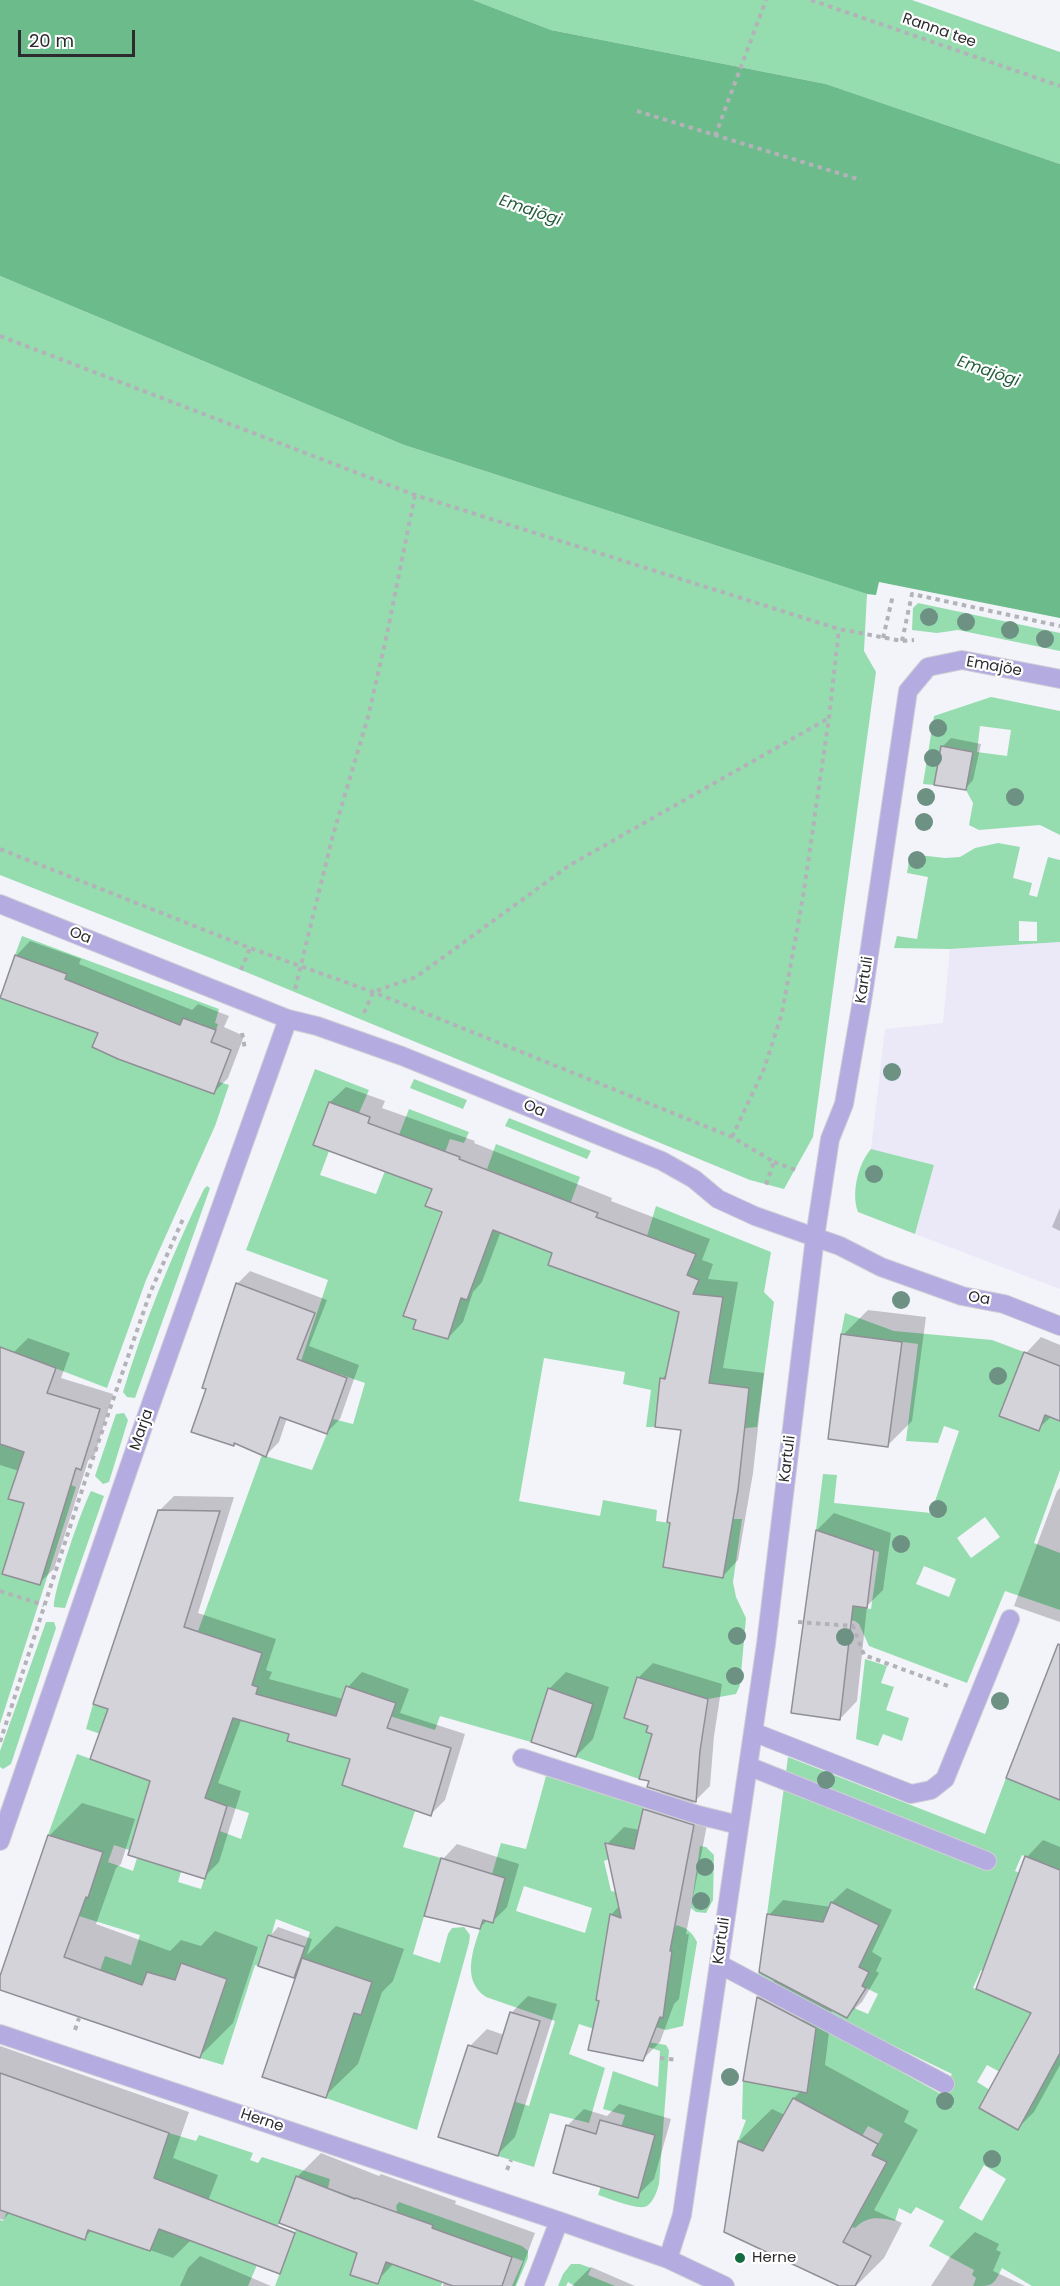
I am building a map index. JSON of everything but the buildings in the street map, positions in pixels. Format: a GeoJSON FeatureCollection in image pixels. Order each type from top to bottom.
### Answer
{"type":"FeatureCollection","features":[{"type":"Feature","properties":{"kind":"street","name":"Emajõe"},"geometry":{"type":"LineString","coordinates":[[928,667],[962,660],[1060,679]]}},
{"type":"Feature","properties":{"kind":"street","name":"Kartuli"},"geometry":{"type":"LineString","coordinates":[[668,2259],[682,2215],[766,1644],[815,1237],[830,1139],[844,1104],[863,995],[908,691],[928,667]]}},
{"type":"Feature","properties":{"kind":"street","name":"Oa"},"geometry":{"type":"LineString","coordinates":[[0,904],[288,1019],[317,1026],[402,1056],[662,1161],[694,1179],[718,1199],[755,1216],[840,1246],[881,1267],[962,1296],[1004,1304],[1060,1326]]}},
{"type":"Feature","properties":{"kind":"street","name":"Marja"},"geometry":{"type":"LineString","coordinates":[[0,1841],[147,1414],[288,1019]]}},
{"type":"Feature","properties":{"kind":"street"},"geometry":{"type":"LineString","coordinates":[[753,1732],[911,1794],[931,1790],[945,1779],[1010,1619]]}},
{"type":"Feature","properties":{"kind":"street"},"geometry":{"type":"LineString","coordinates":[[522,1758],[698,1815],[739,1825]]}},
{"type":"Feature","properties":{"kind":"street"},"geometry":{"type":"LineString","coordinates":[[748,1766],[987,1861]]}},
{"type":"Feature","properties":{"kind":"street"},"geometry":{"type":"LineString","coordinates":[[719,1964],[945,2084]]}},
{"type":"Feature","properties":{"kind":"street","name":"Herne"},"geometry":{"type":"LineString","coordinates":[[0,2034],[559,2221],[668,2259],[725,2286]]}},
{"type":"Feature","properties":{"kind":"street"},"geometry":{"type":"LineString","coordinates":[[534,2286],[559,2221]]}},
{"type":"Feature","properties":{"kind":"path"},"geometry":{"type":"LineString","coordinates":[[715,136],[766,0]]}},
{"type":"Feature","properties":{"kind":"path","name":"Ranna tee"},"geometry":{"type":"LineString","coordinates":[[810,0],[1060,86]]}},
{"type":"Feature","properties":{"kind":"path"},"geometry":{"type":"LineString","coordinates":[[637,111],[861,180]]}},
{"type":"Feature","properties":{"kind":"path"},"geometry":{"type":"LineString","coordinates":[[0,336],[415,495],[839,630],[902,641],[912,594],[1060,626]]}},
{"type":"Feature","properties":{"kind":"path"},"geometry":{"type":"LineString","coordinates":[[288,1019],[333,835],[368,717],[415,495]]}},
{"type":"Feature","properties":{"kind":"path"},"geometry":{"type":"LineString","coordinates":[[883,638],[893,595]]}},
{"type":"Feature","properties":{"kind":"path"},"geometry":{"type":"LineString","coordinates":[[732,1137],[764,1069],[782,1013],[803,897],[829,718],[839,630]]}},
{"type":"Feature","properties":{"kind":"path"},"geometry":{"type":"LineString","coordinates":[[361,1022],[373,992],[416,977],[570,865],[829,718]]}},
{"type":"Feature","properties":{"kind":"path"},"geometry":{"type":"LineString","coordinates":[[0,849],[250,948],[373,992],[732,1137],[774,1162],[800,1171]]}},
{"type":"Feature","properties":{"kind":"path"},"geometry":{"type":"LineString","coordinates":[[240,973],[250,948]]}},
{"type":"Feature","properties":{"kind":"path"},"geometry":{"type":"LineString","coordinates":[[233,1026],[242,1032],[245,1052]]}},
{"type":"Feature","properties":{"kind":"path"},"geometry":{"type":"LineString","coordinates":[[765,1189],[774,1162]]}},
{"type":"Feature","properties":{"kind":"path"},"geometry":{"type":"LineString","coordinates":[[0,1742],[85,1481],[150,1293],[186,1210]]}},
{"type":"Feature","properties":{"kind":"path"},"geometry":{"type":"LineString","coordinates":[[0,1591],[44,1605]]}},
{"type":"Feature","properties":{"kind":"path"},"geometry":{"type":"LineString","coordinates":[[803,1622],[853,1626],[864,1655],[977,1698]]}},
{"type":"Feature","properties":{"kind":"path"},"geometry":{"type":"LineString","coordinates":[[75,2031],[79,2018]]}},
{"type":"Feature","properties":{"kind":"path"},"geometry":{"type":"LineString","coordinates":[[507,2170],[510,2160]]}},
{"type":"Feature","properties":{"kind":"shaded area"},"geometry":{"type":"Polygon","coordinates":[[[473,0],[912,0],[1060,52],[1060,164],[826,84],[551,30],[473,0]]]}},
{"type":"Feature","properties":{"kind":"shaded area"},"geometry":{"type":"Polygon","coordinates":[[[0,276],[404,445],[867,594],[864,651],[876,672],[813,1137],[784,1189],[750,1180],[246,972],[0,875],[0,276]]]}},
{"type":"Feature","properties":{"kind":"shaded area"},"geometry":{"type":"Polygon","coordinates":[[[918,603],[1060,633],[1060,651],[958,630],[937,633],[912,630],[913,608],[918,603]]]}},
{"type":"Feature","properties":{"kind":"shaded area"},"geometry":{"type":"Polygon","coordinates":[[[991,697],[1060,711],[1060,835],[1040,825],[979,830],[969,825],[973,803],[966,790],[973,752],[934,785],[923,784],[934,716],[991,697]],[[980,726],[977,752],[1007,756],[1011,730],[980,726]]]}},
{"type":"Feature","properties":{"kind":"shaded area"},"geometry":{"type":"Polygon","coordinates":[[[998,843],[1020,847],[1013,878],[1032,883],[1029,895],[1037,897],[1048,857],[1060,860],[1060,942],[950,949],[894,948],[897,936],[917,939],[928,877],[907,873],[910,854],[945,858],[960,857],[975,848],[998,843]],[[1019,921],[1019,941],[1037,941],[1037,922],[1019,921]]]}},
{"type":"Feature","properties":{"kind":"shaded area"},"geometry":{"type":"Polygon","coordinates":[[[22,936],[219,1009],[215,1023],[218,1024],[216,1030],[183,1018],[168,1056],[167,1077],[213,1094],[219,1082],[229,1085],[215,1126],[146,1280],[107,1388],[0,1347],[0,998],[51,1016],[67,974],[15,955],[22,936]],[[92,990],[79,1021],[99,1030],[92,1047],[123,1030],[133,1006],[92,990]]]}},
{"type":"Feature","properties":{"kind":"shaded area"},"geometry":{"type":"Polygon","coordinates":[[[1060,942],[1060,1289],[915,1234],[934,1165],[871,1149],[885,1029],[943,1023],[950,949],[1060,942]]]}},
{"type":"Feature","properties":{"kind":"shaded area"},"geometry":{"type":"Polygon","coordinates":[[[315,1069],[369,1090],[359,1113],[329,1102],[313,1145],[329,1151],[320,1175],[376,1194],[409,1109],[469,1132],[464,1143],[450,1139],[425,1206],[441,1212],[404,1316],[416,1320],[414,1330],[448,1339],[455,1318],[442,1313],[469,1213],[495,1230],[531,1244],[533,1188],[487,1169],[496,1144],[580,1177],[548,1265],[636,1297],[690,1301],[698,1280],[687,1275],[695,1254],[647,1236],[656,1206],[771,1252],[764,1292],[774,1302],[757,1427],[745,1428],[749,1388],[660,1378],[655,1427],[646,1427],[651,1390],[623,1384],[625,1372],[544,1358],[519,1501],[600,1516],[603,1500],[657,1510],[656,1521],[670,1523],[663,1567],[723,1578],[733,1519],[742,1519],[733,1582],[736,1597],[746,1618],[740,1685],[736,1694],[708,1699],[637,1677],[624,1718],[648,1726],[647,1732],[670,1733],[701,1742],[698,1771],[639,1779],[576,1757],[593,1705],[548,1688],[531,1742],[440,1716],[435,1730],[367,1709],[342,1785],[415,1811],[403,1847],[441,1858],[413,1954],[440,1963],[448,1934],[452,1928],[464,1927],[470,1935],[417,2130],[326,2098],[343,2046],[332,2005],[361,2015],[372,1982],[301,1958],[310,1932],[276,1919],[258,1966],[255,1965],[223,2065],[200,2058],[221,1997],[147,1972],[142,1985],[115,1975],[102,2012],[126,2033],[83,2019],[105,1956],[131,1965],[140,1935],[69,1913],[76,1893],[88,1897],[96,1873],[86,1869],[92,1849],[48,1835],[77,1754],[158,1783],[167,1757],[86,1729],[93,1704],[140,1719],[163,1643],[118,1627],[126,1606],[198,1631],[262,1455],[312,1470],[333,1419],[353,1424],[365,1383],[301,1361],[328,1280],[246,1250],[315,1069]],[[211,1636],[254,1676],[262,1653],[211,1636]],[[219,1673],[220,1754],[233,1718],[258,1687],[219,1673]],[[297,1705],[287,1740],[301,1745],[312,1709],[297,1705]],[[203,1798],[196,1822],[241,1839],[249,1813],[203,1798]],[[191,1837],[178,1882],[201,1889],[215,1845],[191,1837]],[[114,1845],[108,1862],[133,1871],[137,1858],[169,1867],[114,1845]]]}},
{"type":"Feature","properties":{"kind":"shaded area"},"geometry":{"type":"Polygon","coordinates":[[[414,1079],[467,1100],[463,1109],[410,1088],[414,1079]]]}},
{"type":"Feature","properties":{"kind":"shaded area"},"geometry":{"type":"Polygon","coordinates":[[[509,1118],[591,1151],[587,1159],[505,1126],[509,1118]]]}},
{"type":"Feature","properties":{"kind":"shaded area"},"geometry":{"type":"Polygon","coordinates":[[[871,1149],[934,1165],[915,1234],[858,1212],[855,1196],[857,1179],[862,1162],[871,1149]]]}},
{"type":"Feature","properties":{"kind":"shaded area"},"geometry":{"type":"Polygon","coordinates":[[[207,1186],[210,1188],[209,1191],[135,1398],[127,1397],[123,1392],[149,1314],[181,1239],[207,1186]]]}},
{"type":"Feature","properties":{"kind":"shaded area"},"geometry":{"type":"Polygon","coordinates":[[[845,1313],[894,1331],[992,1340],[1024,1352],[1005,1401],[1020,1424],[1038,1431],[1045,1415],[1060,1421],[1060,1470],[1034,1543],[1060,1553],[1060,1610],[1005,1591],[967,1683],[869,1646],[859,1624],[855,1621],[818,1615],[820,1601],[871,1609],[879,1552],[816,1530],[823,1474],[837,1475],[834,1503],[931,1513],[959,1431],[944,1426],[938,1443],[906,1441],[918,1344],[841,1334],[845,1313]],[[985,1517],[957,1538],[971,1558],[1000,1537],[985,1517]],[[924,1566],[916,1584],[949,1597],[956,1579],[924,1566]]]}},
{"type":"Feature","properties":{"kind":"shaded area"},"geometry":{"type":"Polygon","coordinates":[[[32,1388],[58,1396],[40,1456],[76,1468],[71,1485],[76,1487],[0,1724],[0,1444],[32,1388]],[[27,1472],[9,1499],[24,1503],[39,1585],[71,1485],[27,1472]]]}},
{"type":"Feature","properties":{"kind":"shaded area"},"geometry":{"type":"Polygon","coordinates":[[[124,1413],[128,1420],[109,1482],[103,1484],[95,1476],[116,1414],[124,1413]]]}},
{"type":"Feature","properties":{"kind":"shaded area"},"geometry":{"type":"Polygon","coordinates":[[[91,1491],[104,1496],[65,1608],[54,1607],[69,1549],[91,1491]]]}},
{"type":"Feature","properties":{"kind":"shaded area"},"geometry":{"type":"Polygon","coordinates":[[[46,1622],[54,1622],[56,1628],[11,1764],[3,1769],[0,1767],[0,1751],[46,1622]]]}},
{"type":"Feature","properties":{"kind":"shaded area"},"geometry":{"type":"Polygon","coordinates":[[[865,1659],[887,1666],[881,1683],[894,1687],[886,1710],[909,1718],[902,1741],[883,1734],[878,1746],[856,1739],[865,1659]]]}},
{"type":"Feature","properties":{"kind":"shaded area"},"geometry":{"type":"Polygon","coordinates":[[[788,1757],[985,1834],[1006,1778],[1060,1800],[1060,1870],[1022,1855],[1015,1871],[1060,1891],[1060,2005],[981,1970],[973,1988],[1060,2026],[1060,2286],[1032,2286],[1002,2268],[992,2284],[973,2286],[976,2278],[972,2275],[974,2270],[929,2246],[944,2221],[916,2207],[911,2214],[899,2208],[895,2221],[873,2219],[864,2221],[855,2228],[842,2224],[781,2159],[738,2141],[746,2120],[742,2119],[743,2081],[798,2048],[803,2017],[941,2094],[952,2074],[758,1976],[759,1972],[777,1974],[775,1981],[847,2018],[854,2008],[868,2014],[878,1994],[862,1986],[869,1972],[852,1962],[859,1966],[879,1925],[860,1915],[840,1956],[767,1914],[788,1757]],[[1010,2054],[1000,2072],[987,2065],[977,2082],[990,2090],[979,2108],[1018,2130],[1048,2075],[1010,2054]],[[828,2117],[818,2133],[795,2131],[779,2122],[770,2139],[869,2194],[886,2162],[872,2155],[883,2134],[868,2126],[848,2160],[844,2125],[828,2117]],[[984,2165],[959,2208],[982,2221],[1006,2179],[984,2165]]]}},
{"type":"Feature","properties":{"kind":"shaded area"},"geometry":{"type":"Polygon","coordinates":[[[546,1776],[644,1807],[634,1849],[604,1861],[611,1891],[646,1899],[641,1922],[674,1931],[676,1925],[680,1926],[689,1931],[697,1942],[683,2026],[666,2030],[620,2017],[635,2040],[666,2045],[669,2050],[659,2184],[653,2199],[647,2206],[631,2206],[598,2195],[625,2115],[603,2109],[613,2071],[658,2087],[660,2051],[579,2024],[569,2054],[605,2068],[589,2123],[550,2113],[534,2167],[498,2156],[506,2130],[495,2126],[503,2098],[529,2106],[555,2021],[486,1997],[473,1981],[471,1961],[483,1920],[493,1923],[502,1889],[492,1874],[501,1843],[526,1849],[546,1776]],[[524,1886],[516,1911],[585,1933],[592,1908],[524,1886]],[[624,1945],[621,1960],[603,1958],[599,1980],[620,2011],[663,2017],[672,1951],[624,1945]]]}},
{"type":"Feature","properties":{"kind":"shaded area"},"geometry":{"type":"Polygon","coordinates":[[[700,1846],[706,1847],[714,1855],[713,1900],[706,1913],[696,1912],[691,1908],[700,1846]]]}},
{"type":"Feature","properties":{"kind":"shaded area"},"geometry":{"type":"Polygon","coordinates":[[[169,2133],[196,2141],[199,2135],[253,2153],[250,2160],[258,2163],[262,2157],[330,2179],[328,2188],[356,2198],[338,2246],[357,2253],[351,2275],[378,2284],[386,2262],[416,2272],[433,2225],[397,2212],[396,2206],[399,2202],[522,2246],[528,2251],[528,2258],[516,2286],[512,2286],[523,2261],[459,2238],[441,2286],[275,2286],[313,2184],[296,2177],[278,2226],[274,2225],[248,2286],[0,2286],[0,2220],[3,2221],[8,2209],[152,2185],[169,2133]],[[178,2188],[161,2230],[237,2258],[253,2216],[178,2188]],[[161,2222],[105,2236],[150,2251],[161,2222]]]}},
{"type":"Feature","properties":{"kind":"shaded area"},"geometry":{"type":"Polygon","coordinates":[[[571,2264],[591,2268],[588,2275],[615,2286],[575,2286],[568,2282],[566,2286],[558,2286],[563,2274],[571,2264]]]}},
{"type":"Feature","properties":{"kind":"water","name":"Emajõgi"},"geometry":{"type":"Polygon","coordinates":[[[0,0],[473,0],[551,30],[826,84],[1060,164],[1060,618],[879,582],[876,595],[867,594],[404,445],[0,276],[0,0]]]}},
{"type":"Feature","properties":{"kind":"place","name":"Herne"},"geometry":{"type":"Point","coordinates":[740,2258]}}]}
